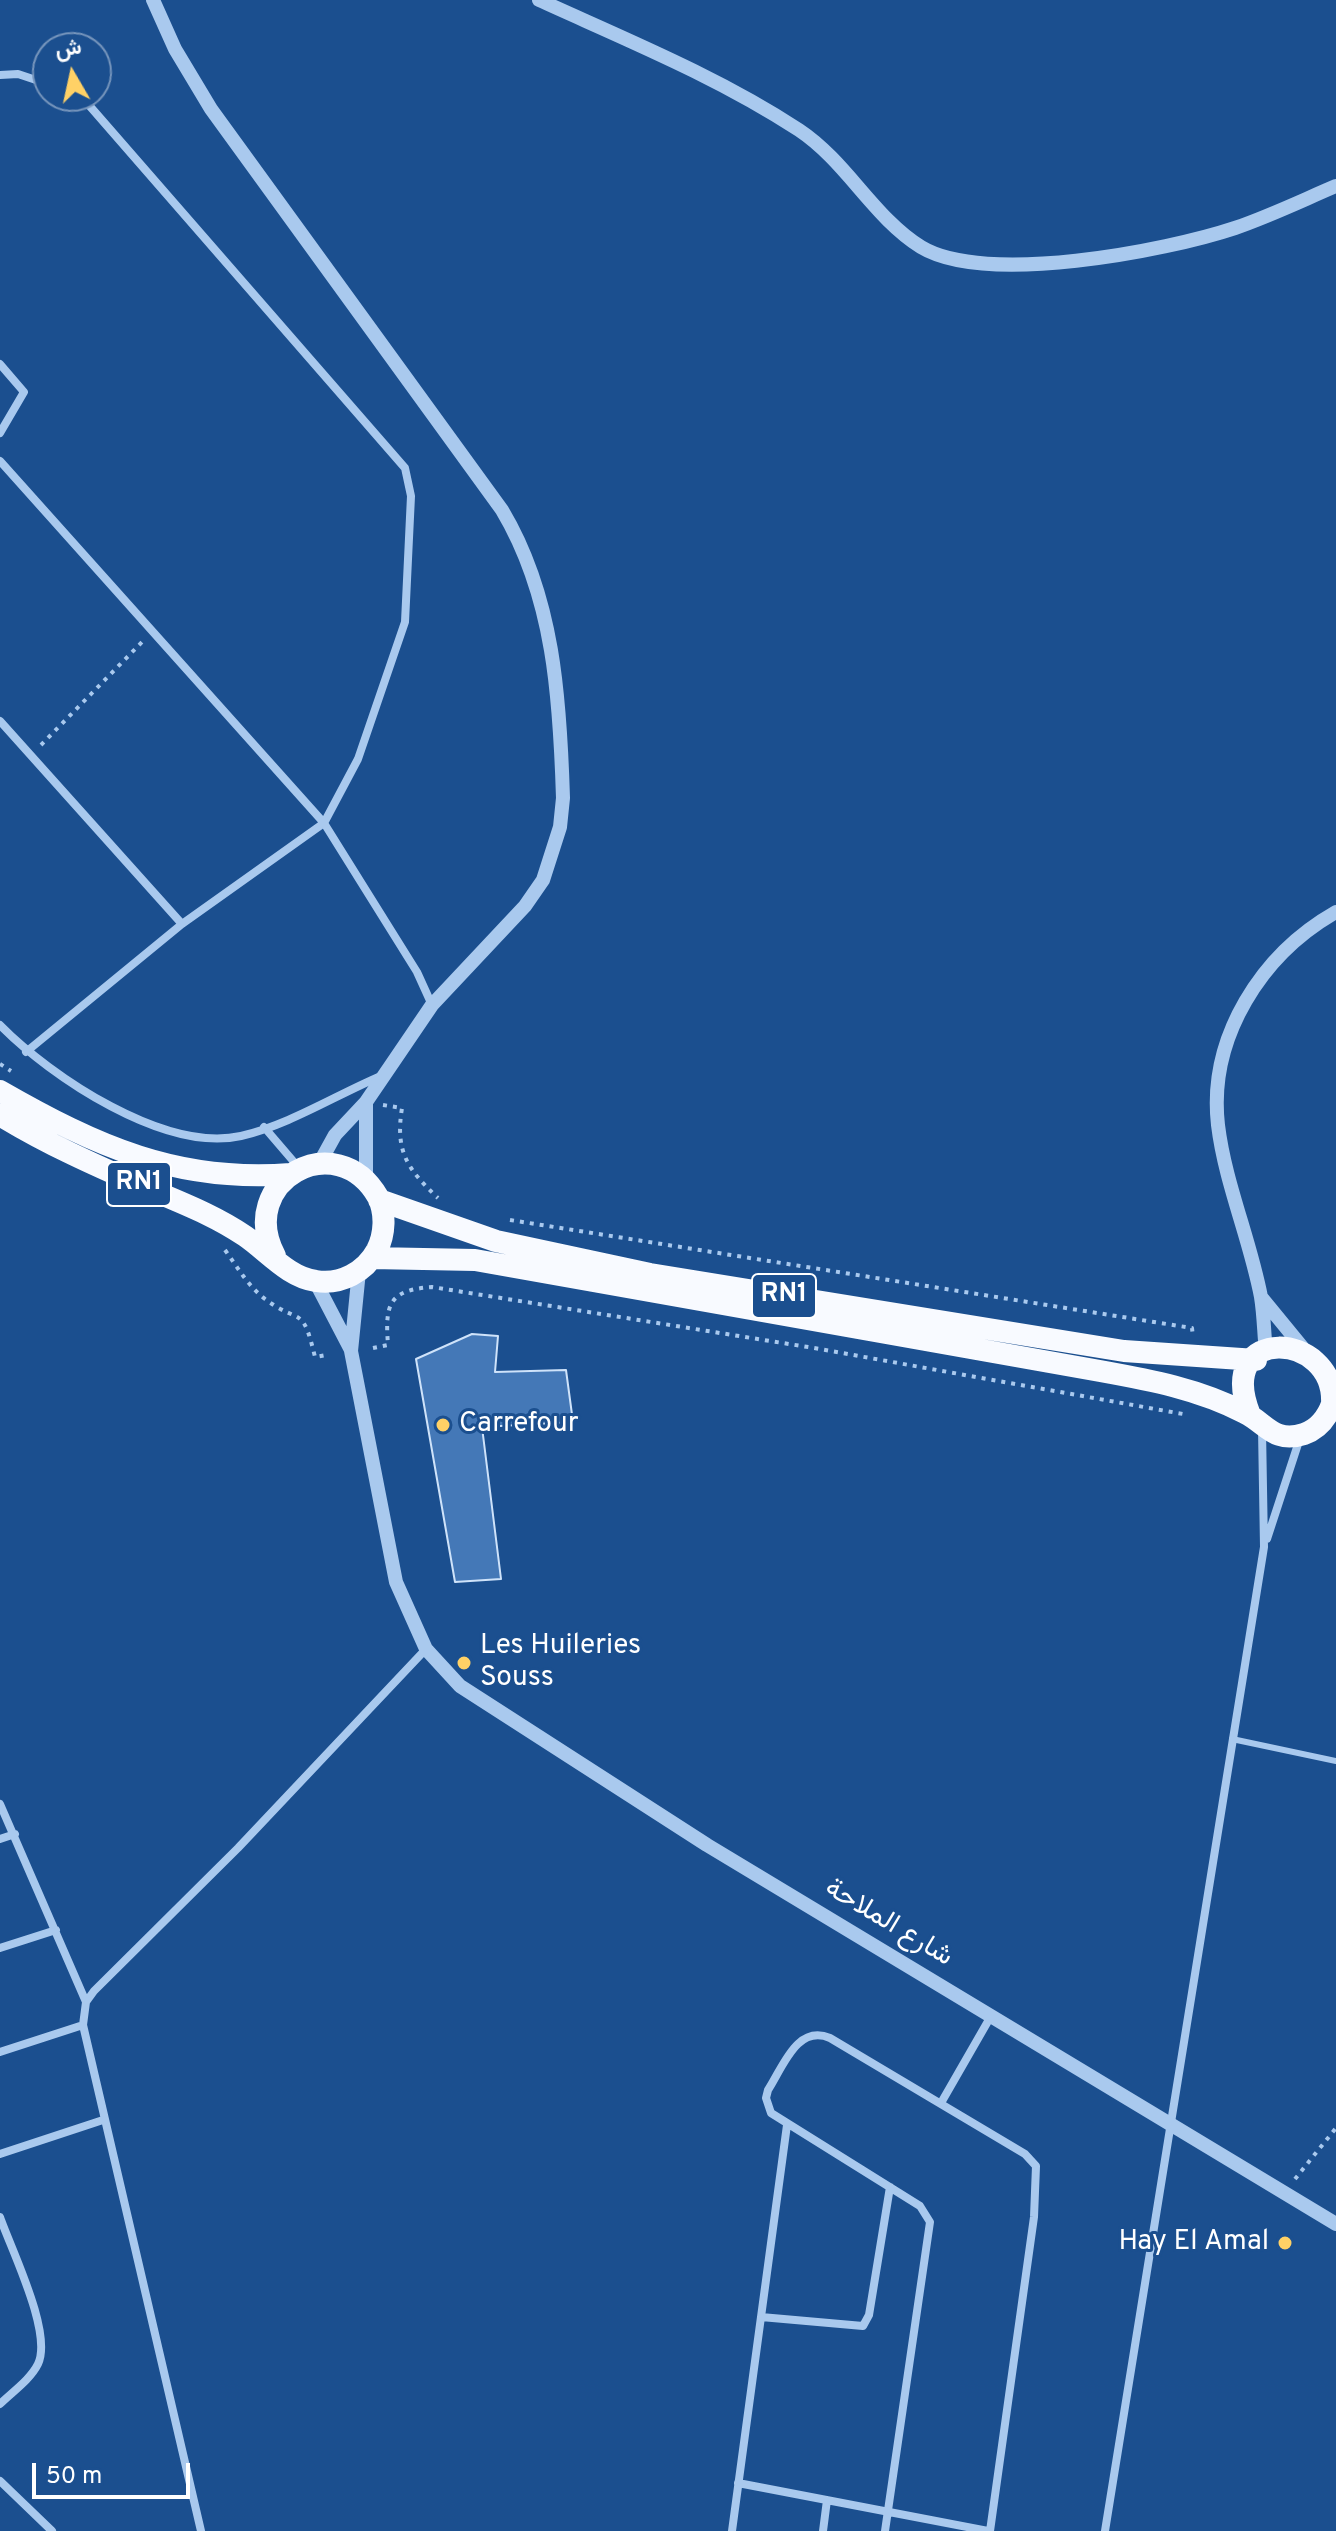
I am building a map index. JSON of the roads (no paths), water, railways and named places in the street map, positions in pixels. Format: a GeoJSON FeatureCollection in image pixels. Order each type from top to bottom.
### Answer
{"type":"FeatureCollection","features":[{"type":"Feature","properties":{"kind":"highway","name":"RN1"},"geometry":{"type":"LineString","coordinates":[[0,1091],[89,1138],[137,1156],[216,1176],[345,1167],[366,1181]]}},
{"type":"Feature","properties":{"kind":"highway","name":"RN1"},"geometry":{"type":"LineString","coordinates":[[0,1115],[83,1160],[207,1212],[275,1256],[286,1268],[315,1281],[346,1278],[366,1264],[475,1260],[1088,1368],[1191,1391],[1280,1436],[1317,1431]]}},
{"type":"Feature","properties":{"kind":"highway"},"geometry":{"type":"LineString","coordinates":[[275,1256],[266,1232],[265,1219],[273,1193],[303,1169]]}},
{"type":"Feature","properties":{"kind":"highway"},"geometry":{"type":"LineString","coordinates":[[366,1181],[379,1200],[383,1230],[366,1264]]}},
{"type":"Feature","properties":{"kind":"highway","name":"RN1"},"geometry":{"type":"LineString","coordinates":[[379,1200],[496,1241],[650,1274],[1124,1351],[1197,1359],[1261,1356],[1283,1346],[1302,1347]]}},
{"type":"Feature","properties":{"kind":"highway"},"geometry":{"type":"LineString","coordinates":[[1302,1347],[1332,1368],[1334,1400],[1317,1431]]}},
{"type":"Feature","properties":{"kind":"highway"},"geometry":{"type":"LineString","coordinates":[[1256,1422],[1244,1387],[1261,1356]]}},
{"type":"Feature","properties":{"kind":"street"},"geometry":{"type":"LineString","coordinates":[[153,0],[175,49],[211,109],[502,510],[519,538],[539,587],[550,644],[562,768],[560,827],[543,880],[525,906],[432,1005],[366,1102],[303,1169],[264,1127]]}},
{"type":"Feature","properties":{"kind":"street"},"geometry":{"type":"LineString","coordinates":[[539,0],[741,94],[800,131],[842,166],[901,232],[922,247],[965,263],[1029,265],[1173,244],[1237,227],[1336,186]]}},
{"type":"Feature","properties":{"kind":"street"},"geometry":{"type":"LineString","coordinates":[[0,75],[18,74],[32,79]]}},
{"type":"Feature","properties":{"kind":"street"},"geometry":{"type":"LineString","coordinates":[[26,1052],[182,924],[324,823],[358,759],[405,622],[411,496],[405,468],[95,112]]}},
{"type":"Feature","properties":{"kind":"street"},"geometry":{"type":"LineString","coordinates":[[0,364],[24,392],[0,433]]}},
{"type":"Feature","properties":{"kind":"street"},"geometry":{"type":"LineString","coordinates":[[0,461],[324,823],[417,972],[432,1005]]}},
{"type":"Feature","properties":{"kind":"street"},"geometry":{"type":"LineString","coordinates":[[0,722],[182,924]]}},
{"type":"Feature","properties":{"kind":"street"},"geometry":{"type":"LineString","coordinates":[[1261,1356],[1261,1297],[1218,1124],[1217,1095],[1223,1061],[1242,1004],[1257,981],[1303,934],[1336,912]]}},
{"type":"Feature","properties":{"kind":"street"},"geometry":{"type":"LineString","coordinates":[[0,1025],[26,1052],[83,1093],[125,1113],[202,1139],[240,1136],[382,1076]]}},
{"type":"Feature","properties":{"kind":"street"},"geometry":{"type":"LineString","coordinates":[[366,1102],[366,1181]]}},
{"type":"Feature","properties":{"kind":"street"},"geometry":{"type":"LineString","coordinates":[[351,1351],[366,1264]]}},
{"type":"Feature","properties":{"kind":"street"},"geometry":{"type":"LineString","coordinates":[[315,1281],[351,1351]]}},
{"type":"Feature","properties":{"kind":"street"},"geometry":{"type":"LineString","coordinates":[[1261,1297],[1302,1347]]}},
{"type":"Feature","properties":{"kind":"street","name":"شارع الملاحة"},"geometry":{"type":"LineString","coordinates":[[351,1351],[396,1582],[426,1649],[460,1686],[707,1845],[1170,2127],[1336,2224]]}},
{"type":"Feature","properties":{"kind":"street"},"geometry":{"type":"LineString","coordinates":[[1105,2531],[1264,1547],[1256,1422]]}},
{"type":"Feature","properties":{"kind":"street"},"geometry":{"type":"LineString","coordinates":[[1264,1547],[1317,1431]]}},
{"type":"Feature","properties":{"kind":"street"},"geometry":{"type":"LineString","coordinates":[[86,2002],[426,1649]]}},
{"type":"Feature","properties":{"kind":"street"},"geometry":{"type":"LineString","coordinates":[[0,1804],[86,2002],[83,2025],[103,2120],[198,2528]]}},
{"type":"Feature","properties":{"kind":"street"},"geometry":{"type":"LineString","coordinates":[[0,1839],[15,1834]]}},
{"type":"Feature","properties":{"kind":"street"},"geometry":{"type":"LineString","coordinates":[[0,1948],[56,1930]]}},
{"type":"Feature","properties":{"kind":"street"},"geometry":{"type":"LineString","coordinates":[[941,2103],[991,2016]]}},
{"type":"Feature","properties":{"kind":"street"},"geometry":{"type":"LineString","coordinates":[[0,2052],[83,2025]]}},
{"type":"Feature","properties":{"kind":"street"},"geometry":{"type":"LineString","coordinates":[[738,2483],[888,2512],[989,2531],[1034,2217],[1036,2166],[1025,2154],[941,2103],[830,2038],[814,2033],[801,2038],[766,2098],[771,2113],[925,2210],[931,2230],[888,2512],[885,2531]]}},
{"type":"Feature","properties":{"kind":"street"},"geometry":{"type":"LineString","coordinates":[[0,2154],[103,2120]]}},
{"type":"Feature","properties":{"kind":"street"},"geometry":{"type":"LineString","coordinates":[[732,2531],[787,2125]]}},
{"type":"Feature","properties":{"kind":"street"},"geometry":{"type":"LineString","coordinates":[[761,2317],[863,2326],[869,2315],[890,2187]]}},
{"type":"Feature","properties":{"kind":"street"},"geometry":{"type":"LineString","coordinates":[[0,2217],[36,2315],[42,2355],[34,2371],[0,2404]]}},
{"type":"Feature","properties":{"kind":"street"},"geometry":{"type":"LineString","coordinates":[[0,2481],[52,2531]]}},
{"type":"Feature","properties":{"kind":"street"},"geometry":{"type":"LineString","coordinates":[[823,2531],[827,2500]]}},
{"type":"Feature","properties":{"kind":"lane"},"geometry":{"type":"LineString","coordinates":[[1232,1739],[1336,1761]]}},
{"type":"Feature","properties":{"kind":"place","name":"Carrefour"},"geometry":{"type":"Point","coordinates":[443,1425]}},
{"type":"Feature","properties":{"kind":"place","name":"Les Huileries Souss"},"geometry":{"type":"Point","coordinates":[464,1663]}},
{"type":"Feature","properties":{"kind":"place","name":"Hay El Amal"},"geometry":{"type":"Point","coordinates":[1285,2243]}}]}
